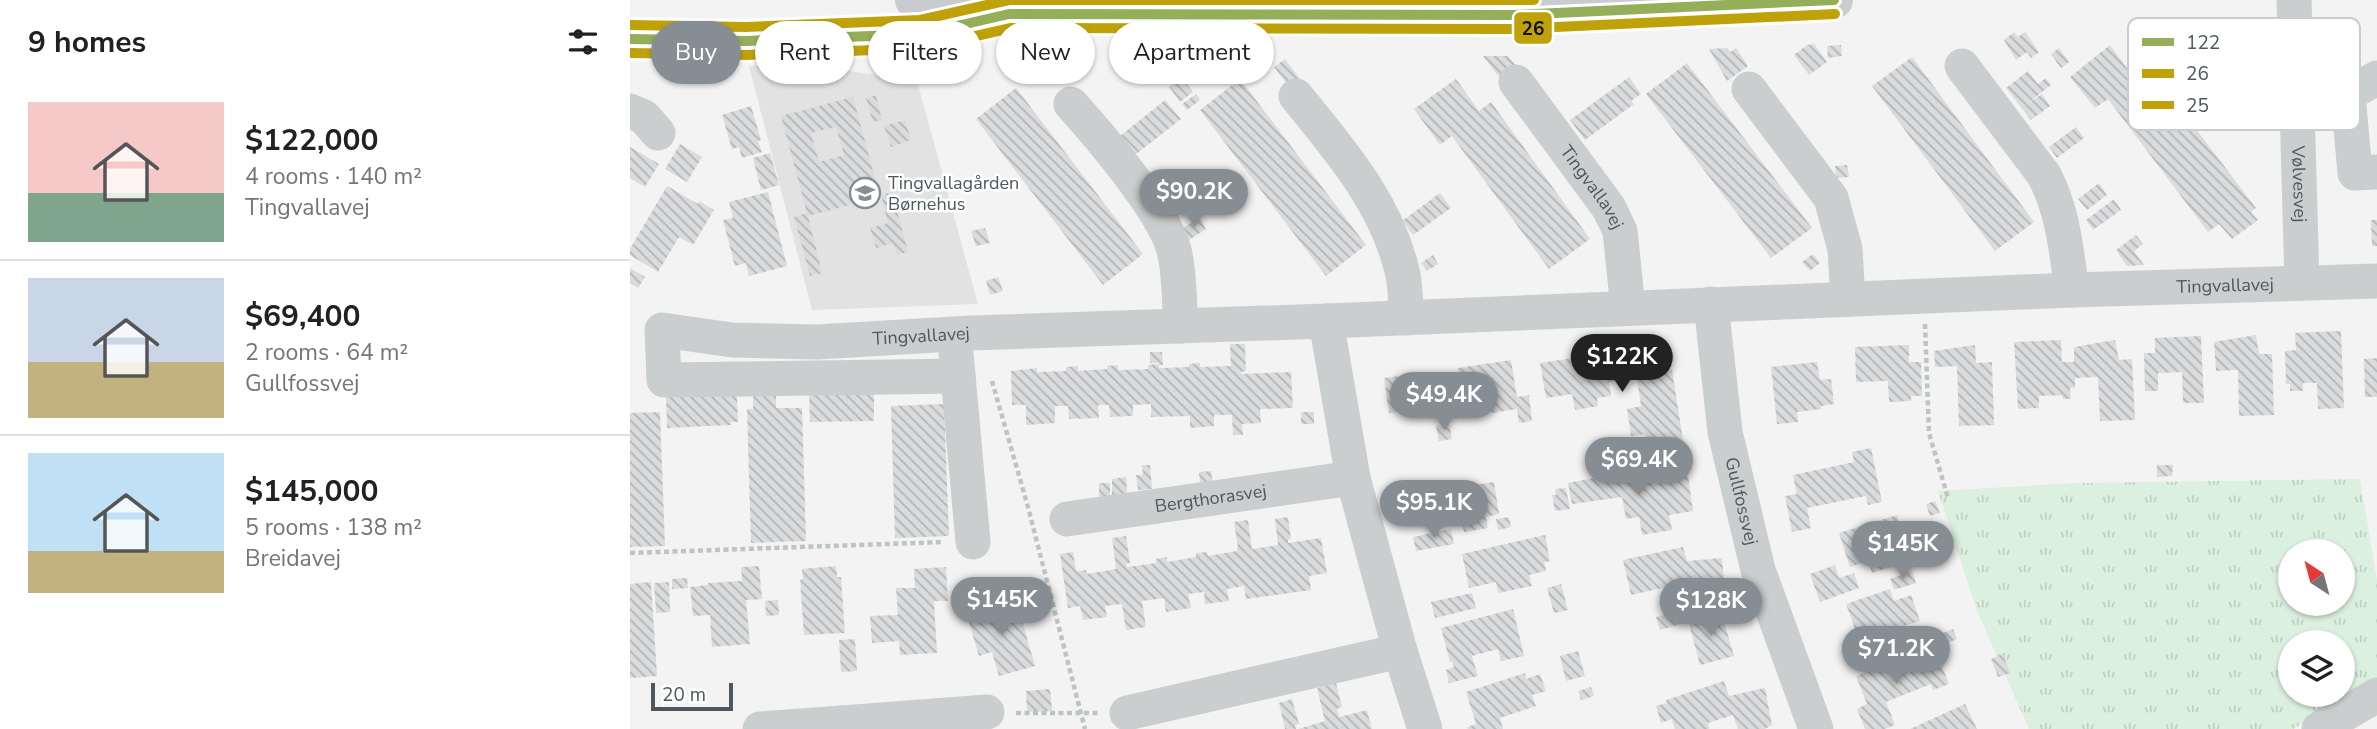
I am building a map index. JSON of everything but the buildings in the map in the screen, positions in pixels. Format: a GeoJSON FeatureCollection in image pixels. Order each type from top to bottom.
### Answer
{"type":"FeatureCollection","features":[{"type":"Feature","properties":{"kind":"main road"},"geometry":{"type":"LineString","coordinates":[[914,0],[1009,14]]}},
{"type":"Feature","properties":{"kind":"main road"},"geometry":{"type":"LineString","coordinates":[[630,19],[1009,14],[1513,15],[1834,0]]}},
{"type":"Feature","properties":{"kind":"main road"},"geometry":{"type":"LineString","coordinates":[[630,39],[746,41],[922,34],[1009,14]]}},
{"type":"Feature","properties":{"kind":"street","name":"Vølvesvej"},"geometry":{"type":"LineString","coordinates":[[2294,0],[2295,18]]}},
{"type":"Feature","properties":{"kind":"street"},"geometry":{"type":"LineString","coordinates":[[1962,66],[2044,175],[2054,194],[2062,218],[2072,290]]}},
{"type":"Feature","properties":{"kind":"street","name":"Tingvallavej"},"geometry":{"type":"LineString","coordinates":[[1516,82],[1609,208],[1620,231],[1628,308]]}},
{"type":"Feature","properties":{"kind":"street"},"geometry":{"type":"LineString","coordinates":[[2360,111],[2362,86]]}},
{"type":"Feature","properties":{"kind":"street"},"geometry":{"type":"LineString","coordinates":[[1749,89],[1831,198],[1845,249],[1848,299]]}},
{"type":"Feature","properties":{"kind":"street"},"geometry":{"type":"LineString","coordinates":[[1296,96],[1361,180],[1385,220],[1403,276],[1407,318]]}},
{"type":"Feature","properties":{"kind":"street"},"geometry":{"type":"LineString","coordinates":[[1071,104],[1099,136],[1162,223],[1173,250],[1181,326]]}},
{"type":"Feature","properties":{"kind":"street"},"geometry":{"type":"LineString","coordinates":[[630,111],[644,117],[658,133]]}},
{"type":"Feature","properties":{"kind":"street","name":"Vølvesvej"},"geometry":{"type":"LineString","coordinates":[[2298,130],[2302,283]]}},
{"type":"Feature","properties":{"kind":"street"},"geometry":{"type":"LineString","coordinates":[[2358,130],[2355,173],[2377,172]]}},
{"type":"Feature","properties":{"kind":"street","name":"Tingvallavej"},"geometry":{"type":"LineString","coordinates":[[958,376],[664,380],[662,330],[733,340],[805,341],[2072,290],[2377,281]]}},
{"type":"Feature","properties":{"kind":"street","name":"Gullfossvej"},"geometry":{"type":"LineString","coordinates":[[1711,304],[1725,432],[1758,570],[1816,729]]}},
{"type":"Feature","properties":{"kind":"street"},"geometry":{"type":"LineString","coordinates":[[1326,321],[1353,478],[1400,651],[1425,729]]}},
{"type":"Feature","properties":{"kind":"street"},"geometry":{"type":"LineString","coordinates":[[966,333],[958,376],[973,542]]}},
{"type":"Feature","properties":{"kind":"street","name":"Bergthorasvej"},"geometry":{"type":"LineString","coordinates":[[1067,519],[1353,478]]}},
{"type":"Feature","properties":{"kind":"street"},"geometry":{"type":"LineString","coordinates":[[1127,713],[1400,651]]}},
{"type":"Feature","properties":{"kind":"street"},"geometry":{"type":"LineString","coordinates":[[2319,729],[2377,695]]}},
{"type":"Feature","properties":{"kind":"street"},"geometry":{"type":"LineString","coordinates":[[760,729],[843,726],[987,712]]}},
{"type":"Feature","properties":{"kind":"path"},"geometry":{"type":"LineString","coordinates":[[1924,296],[1929,433],[1948,498]]}},
{"type":"Feature","properties":{"kind":"path"},"geometry":{"type":"LineString","coordinates":[[966,333],[1028,507],[1085,729]]}},
{"type":"Feature","properties":{"kind":"path"},"geometry":{"type":"LineString","coordinates":[[630,552],[973,542]]}},
{"type":"Feature","properties":{"kind":"path"},"geometry":{"type":"LineString","coordinates":[[987,712],[1127,713]]}},
{"type":"Feature","properties":{"kind":"shaded area","name":"Tingvallagården Børnehus"},"geometry":{"type":"Polygon","coordinates":[[[749,66],[755,66],[755,84],[854,84],[854,72],[868,74],[868,84],[918,84],[978,304],[812,310],[749,66]]]}},
{"type":"Feature","properties":{"kind":"green space"},"geometry":{"type":"Polygon","coordinates":[[[2360,479],[2377,580],[2377,679],[2355,692],[2355,630],[2278,630],[2278,707],[2330,707],[2293,729],[2029,729],[1977,611],[1938,491],[2075,483],[2360,479]]]}},
{"type":"Feature","properties":{"kind":"transit line","name":"25"},"geometry":{"type":"LineString","coordinates":[[630,25],[746,27],[920,20],[1009,0],[1534,0]]}},
{"type":"Feature","properties":{"kind":"transit line","name":"122"},"geometry":{"type":"LineString","coordinates":[[630,39],[746,41],[922,34],[1009,14],[1513,15],[1834,0]]}},
{"type":"Feature","properties":{"kind":"transit line","name":"26"},"geometry":{"type":"LineString","coordinates":[[630,53],[747,55],[923,48],[1011,28],[1513,29],[1835,14]]}},
{"type":"Feature","properties":{"kind":"place","name":"Tingvallagården Børnehus"},"geometry":{"type":"Point","coordinates":[865,193]}}]}
